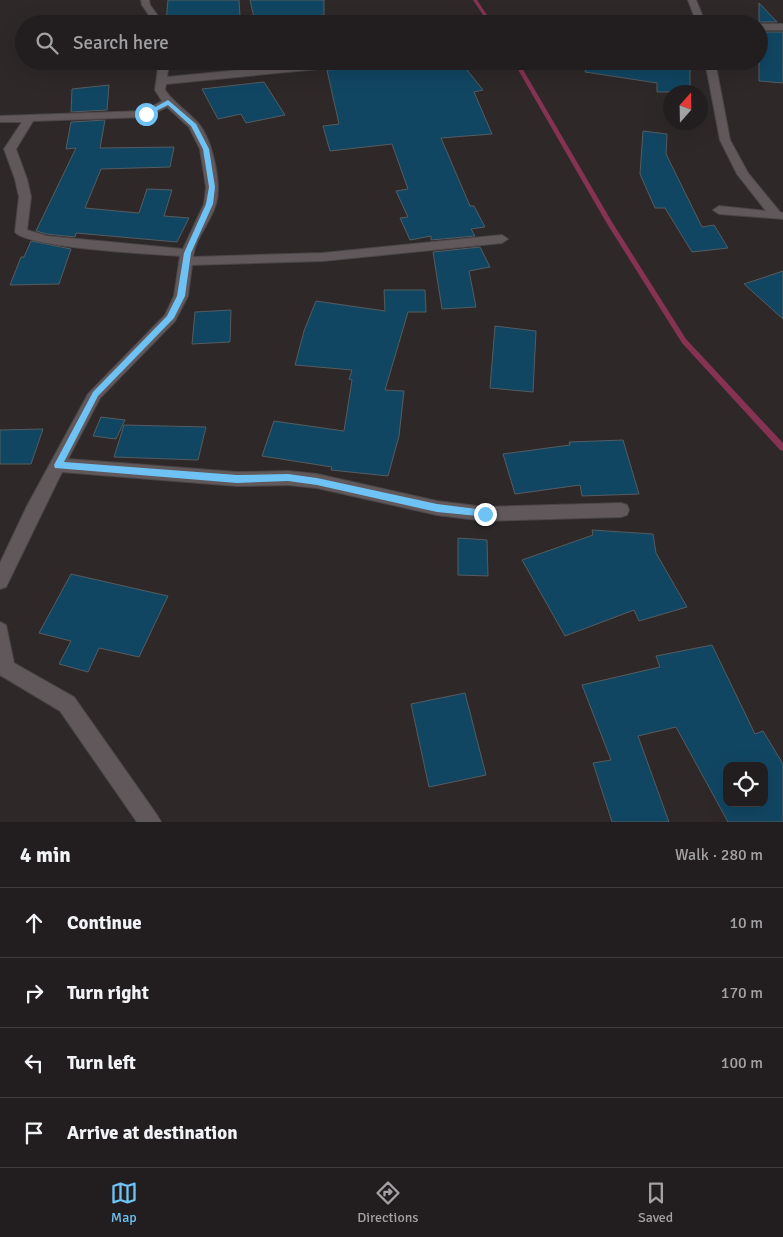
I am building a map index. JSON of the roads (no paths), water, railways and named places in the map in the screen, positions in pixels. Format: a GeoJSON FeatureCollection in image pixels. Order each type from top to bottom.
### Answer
{"type":"FeatureCollection","features":[{"type":"Feature","properties":{"kind":"street"},"geometry":{"type":"LineString","coordinates":[[145,0],[146,5],[153,15]]}},
{"type":"Feature","properties":{"kind":"street"},"geometry":{"type":"LineString","coordinates":[[692,0],[698,15]]}},
{"type":"Feature","properties":{"kind":"street"},"geometry":{"type":"LineString","coordinates":[[768,27],[783,27]]}},
{"type":"Feature","properties":{"kind":"street"},"geometry":{"type":"LineString","coordinates":[[0,581],[33,511],[95,394],[170,318],[181,296],[187,257],[210,204],[212,187],[206,149],[194,125],[168,102],[160,90],[163,70]]}},
{"type":"Feature","properties":{"kind":"street"},"geometry":{"type":"LineString","coordinates":[[161,81],[275,70]]}},
{"type":"Feature","properties":{"kind":"street"},"geometry":{"type":"LineString","coordinates":[[712,70],[725,140],[743,174],[780,215]]}},
{"type":"Feature","properties":{"kind":"street"},"geometry":{"type":"LineString","coordinates":[[0,118],[146,114],[168,102]]}},
{"type":"Feature","properties":{"kind":"street"},"geometry":{"type":"LineString","coordinates":[[29,118],[10,149],[22,179],[24,197],[22,232],[28,236],[187,257],[262,261],[369,253],[445,243],[502,239]]}},
{"type":"Feature","properties":{"kind":"street"},"geometry":{"type":"LineString","coordinates":[[719,210],[780,215]]}},
{"type":"Feature","properties":{"kind":"street"},"geometry":{"type":"LineString","coordinates":[[58,465],[237,479],[288,478],[317,481],[437,508],[485,514],[621,510]]}},
{"type":"Feature","properties":{"kind":"street"},"geometry":{"type":"LineString","coordinates":[[0,631],[5,668],[67,704],[150,822]]}},
{"type":"Feature","properties":{"kind":"waterway"},"geometry":{"type":"LineString","coordinates":[[475,0],[485,15]]}},
{"type":"Feature","properties":{"kind":"waterway"},"geometry":{"type":"LineString","coordinates":[[520,70],[609,222],[684,341],[783,448]]}}]}
